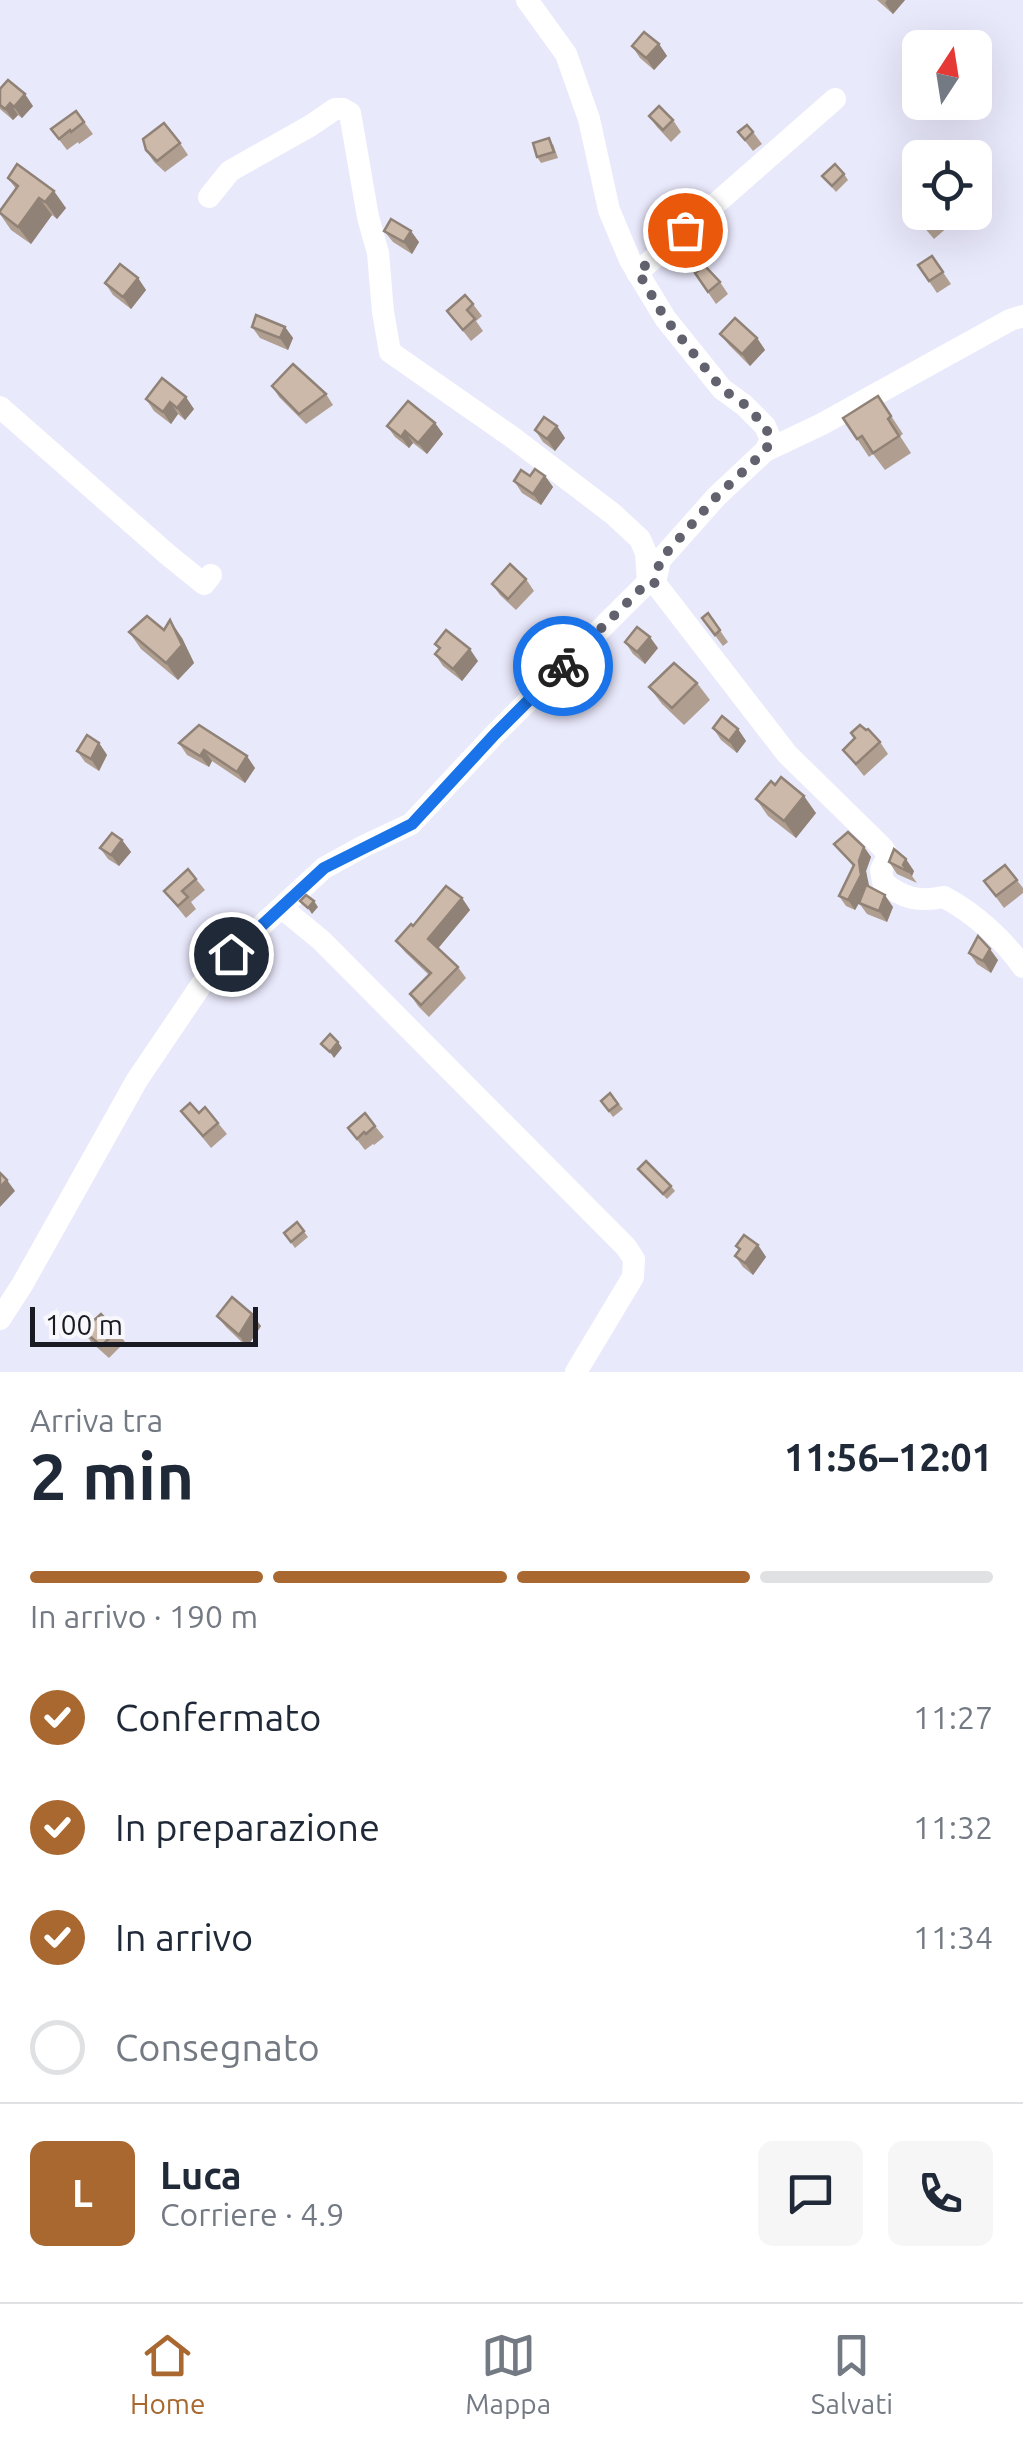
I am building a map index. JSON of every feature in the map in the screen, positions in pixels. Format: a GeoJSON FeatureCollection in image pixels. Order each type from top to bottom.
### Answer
{"type":"FeatureCollection","features":[{"type":"Feature","properties":{"kind":"street"},"geometry":{"type":"LineString","coordinates":[[527,0],[566,54],[589,119],[609,210],[630,260],[665,318],[722,389],[765,426],[771,440],[765,451]]}},
{"type":"Feature","properties":{"kind":"street"},"geometry":{"type":"LineString","coordinates":[[638,272],[835,99]]}},
{"type":"Feature","properties":{"kind":"street"},"geometry":{"type":"LineString","coordinates":[[208,197],[230,171],[335,108],[350,112],[378,253],[390,352],[512,437],[640,539],[652,582],[787,754],[884,848],[888,856],[881,870],[883,882],[904,898],[926,901],[944,897],[955,902],[1009,947],[1023,966]]}},
{"type":"Feature","properties":{"kind":"street"},"geometry":{"type":"LineString","coordinates":[[0,1320],[137,1080],[208,975],[324,868],[412,824],[495,734],[652,582],[660,560],[717,496],[765,451],[1023,316]]}},
{"type":"Feature","properties":{"kind":"street"},"geometry":{"type":"LineString","coordinates":[[0,407],[197,579],[204,584],[212,575]]}},
{"type":"Feature","properties":{"kind":"street"},"geometry":{"type":"LineString","coordinates":[[282,908],[334,953],[626,1246],[634,1259],[633,1277],[576,1372]]}},
{"type":"Feature","properties":{"kind":"building"},"geometry":{"type":"Polygon","coordinates":[[[644,32],[659,44],[646,58],[632,46],[644,32]]]}},
{"type":"Feature","properties":{"kind":"building"},"geometry":{"type":"Polygon","coordinates":[[[8,80],[25,94],[14,107],[10,103],[5,109],[0,105],[0,89],[8,80]]]}},
{"type":"Feature","properties":{"kind":"building"},"geometry":{"type":"Polygon","coordinates":[[[659,106],[673,120],[663,130],[649,116],[659,106]]]}},
{"type":"Feature","properties":{"kind":"building"},"geometry":{"type":"Polygon","coordinates":[[[76,111],[84,122],[59,139],[51,129],[76,111]]]}},
{"type":"Feature","properties":{"kind":"building"},"geometry":{"type":"Polygon","coordinates":[[[164,123],[180,143],[157,161],[146,150],[143,139],[164,123]]]}},
{"type":"Feature","properties":{"kind":"building"},"geometry":{"type":"Polygon","coordinates":[[[747,125],[753,132],[745,140],[738,132],[747,125]]]}},
{"type":"Feature","properties":{"kind":"building"},"geometry":{"type":"Polygon","coordinates":[[[549,138],[554,152],[537,157],[533,143],[549,138]]]}},
{"type":"Feature","properties":{"kind":"building"},"geometry":{"type":"Polygon","coordinates":[[[17,164],[54,191],[45,202],[39,198],[18,227],[0,213],[18,186],[8,178],[17,164]]]}},
{"type":"Feature","properties":{"kind":"building"},"geometry":{"type":"Polygon","coordinates":[[[835,164],[844,174],[832,186],[822,176],[835,164]]]}},
{"type":"Feature","properties":{"kind":"building"},"geometry":{"type":"Polygon","coordinates":[[[391,219],[411,231],[404,242],[384,231],[391,219]]]}},
{"type":"Feature","properties":{"kind":"building"},"geometry":{"type":"Polygon","coordinates":[[[932,256],[943,272],[929,281],[918,265],[932,256]]]}},
{"type":"Feature","properties":{"kind":"building"},"geometry":{"type":"Polygon","coordinates":[[[120,264],[138,278],[123,297],[105,283],[120,264]]]}},
{"type":"Feature","properties":{"kind":"building"},"geometry":{"type":"Polygon","coordinates":[[[705,266],[720,282],[708,292],[695,273],[705,266]]]}},
{"type":"Feature","properties":{"kind":"building"},"geometry":{"type":"Polygon","coordinates":[[[465,295],[473,304],[467,310],[475,319],[463,330],[447,311],[465,295]]]}},
{"type":"Feature","properties":{"kind":"building"},"geometry":{"type":"Polygon","coordinates":[[[256,315],[285,327],[280,338],[252,327],[256,315]]]}},
{"type":"Feature","properties":{"kind":"building"},"geometry":{"type":"Polygon","coordinates":[[[735,318],[757,338],[742,354],[720,334],[735,318]]]}},
{"type":"Feature","properties":{"kind":"building"},"geometry":{"type":"Polygon","coordinates":[[[293,364],[326,394],[299,414],[272,386],[293,364]]]}},
{"type":"Feature","properties":{"kind":"building"},"geometry":{"type":"Polygon","coordinates":[[[162,378],[186,397],[177,408],[170,402],[163,412],[146,399],[162,378]]]}},
{"type":"Feature","properties":{"kind":"building"},"geometry":{"type":"Polygon","coordinates":[[[878,396],[899,436],[873,453],[862,436],[857,439],[843,418],[878,396]]]}},
{"type":"Feature","properties":{"kind":"building"},"geometry":{"type":"Polygon","coordinates":[[[408,401],[435,423],[418,443],[405,431],[401,437],[387,426],[408,401]]]}},
{"type":"Feature","properties":{"kind":"building"},"geometry":{"type":"Polygon","coordinates":[[[544,417],[557,426],[547,439],[535,430],[544,417]]]}},
{"type":"Feature","properties":{"kind":"building"},"geometry":{"type":"Polygon","coordinates":[[[535,469],[545,476],[533,494],[514,481],[521,470],[530,476],[535,469]]]}},
{"type":"Feature","properties":{"kind":"building"},"geometry":{"type":"Polygon","coordinates":[[[510,564],[526,579],[508,599],[492,584],[510,564]]]}},
{"type":"Feature","properties":{"kind":"building"},"geometry":{"type":"Polygon","coordinates":[[[708,613],[720,630],[715,635],[702,618],[708,613]]]}},
{"type":"Feature","properties":{"kind":"building"},"geometry":{"type":"Polygon","coordinates":[[[147,616],[164,630],[170,620],[182,645],[166,663],[129,632],[147,616]]]}},
{"type":"Feature","properties":{"kind":"building"},"geometry":{"type":"Polygon","coordinates":[[[637,627],[650,637],[637,652],[625,642],[637,627]]]}},
{"type":"Feature","properties":{"kind":"building"},"geometry":{"type":"Polygon","coordinates":[[[446,630],[470,649],[453,669],[435,654],[440,648],[435,644],[446,630]]]}},
{"type":"Feature","properties":{"kind":"building"},"geometry":{"type":"Polygon","coordinates":[[[674,663],[697,683],[672,708],[649,687],[674,663]]]}},
{"type":"Feature","properties":{"kind":"building"},"geometry":{"type":"Polygon","coordinates":[[[722,716],[738,729],[729,741],[713,728],[722,716]]]}},
{"type":"Feature","properties":{"kind":"building"},"geometry":{"type":"Polygon","coordinates":[[[199,725],[247,756],[237,772],[204,750],[200,756],[179,743],[199,725]]]}},
{"type":"Feature","properties":{"kind":"building"},"geometry":{"type":"Polygon","coordinates":[[[860,725],[880,742],[856,764],[843,750],[855,738],[851,733],[860,725]]]}},
{"type":"Feature","properties":{"kind":"building"},"geometry":{"type":"Polygon","coordinates":[[[87,735],[99,743],[91,759],[77,751],[87,735]]]}},
{"type":"Feature","properties":{"kind":"building"},"geometry":{"type":"Polygon","coordinates":[[[781,777],[804,796],[784,821],[756,799],[771,781],[775,785],[781,777]]]}},
{"type":"Feature","properties":{"kind":"building"},"geometry":{"type":"Polygon","coordinates":[[[848,832],[864,847],[859,861],[861,875],[848,900],[839,896],[854,865],[834,844],[848,832]]]}},
{"type":"Feature","properties":{"kind":"building"},"geometry":{"type":"Polygon","coordinates":[[[112,833],[122,840],[111,855],[100,848],[112,833]]]}},
{"type":"Feature","properties":{"kind":"building"},"geometry":{"type":"Polygon","coordinates":[[[894,849],[906,859],[903,865],[909,872],[889,862],[894,849]]]}},
{"type":"Feature","properties":{"kind":"building"},"geometry":{"type":"Polygon","coordinates":[[[1005,865],[1017,880],[996,896],[984,881],[1005,865]]]}},
{"type":"Feature","properties":{"kind":"building"},"geometry":{"type":"Polygon","coordinates":[[[188,869],[196,879],[182,891],[188,897],[178,906],[164,891],[188,869]]]}},
{"type":"Feature","properties":{"kind":"building"},"geometry":{"type":"Polygon","coordinates":[[[866,885],[885,895],[879,911],[859,903],[866,885]]]}},
{"type":"Feature","properties":{"kind":"building"},"geometry":{"type":"Polygon","coordinates":[[[446,886],[462,898],[428,939],[458,967],[421,1005],[410,994],[431,973],[396,941],[446,886]]]}},
{"type":"Feature","properties":{"kind":"building"},"geometry":{"type":"Polygon","coordinates":[[[306,895],[314,901],[308,908],[300,901],[306,895]]]}},
{"type":"Feature","properties":{"kind":"building"},"geometry":{"type":"Polygon","coordinates":[[[978,936],[990,949],[983,961],[969,953],[978,936]]]}},
{"type":"Feature","properties":{"kind":"building"},"geometry":{"type":"Polygon","coordinates":[[[330,1034],[338,1042],[330,1052],[321,1044],[330,1034]]]}},
{"type":"Feature","properties":{"kind":"building"},"geometry":{"type":"Polygon","coordinates":[[[610,1093],[618,1104],[609,1111],[601,1101],[610,1093]]]}},
{"type":"Feature","properties":{"kind":"building"},"geometry":{"type":"Polygon","coordinates":[[[190,1103],[199,1113],[205,1107],[218,1123],[203,1136],[181,1111],[190,1103]]]}},
{"type":"Feature","properties":{"kind":"building"},"geometry":{"type":"Polygon","coordinates":[[[365,1113],[375,1126],[357,1139],[348,1128],[365,1113]]]}},
{"type":"Feature","properties":{"kind":"building"},"geometry":{"type":"Polygon","coordinates":[[[646,1161],[671,1186],[663,1194],[638,1169],[646,1161]]]}},
{"type":"Feature","properties":{"kind":"building"},"geometry":{"type":"Polygon","coordinates":[[[297,1222],[304,1231],[291,1242],[284,1233],[297,1222]]]}},
{"type":"Feature","properties":{"kind":"building"},"geometry":{"type":"Polygon","coordinates":[[[744,1235],[758,1245],[745,1263],[735,1256],[740,1249],[736,1246],[744,1235]]]}},
{"type":"Feature","properties":{"kind":"building"},"geometry":{"type":"Polygon","coordinates":[[[232,1297],[252,1314],[239,1335],[217,1316],[232,1297]]]}},
{"type":"Feature","properties":{"kind":"building"},"geometry":{"type":"Polygon","coordinates":[[[101,1314],[117,1331],[101,1346],[83,1330],[101,1314]]]}},
{"type":"Feature","properties":{"kind":"way so far"},"geometry":{"type":"LineString","coordinates":[[563,666],[648,582],[655,583],[660,560],[717,496],[765,451],[771,440],[765,426],[722,389],[665,318],[638,272],[685,230]]}},
{"type":"Feature","properties":{"kind":"route"},"geometry":{"type":"LineString","coordinates":[[231,954],[324,868],[412,824],[563,666]]}}]}
